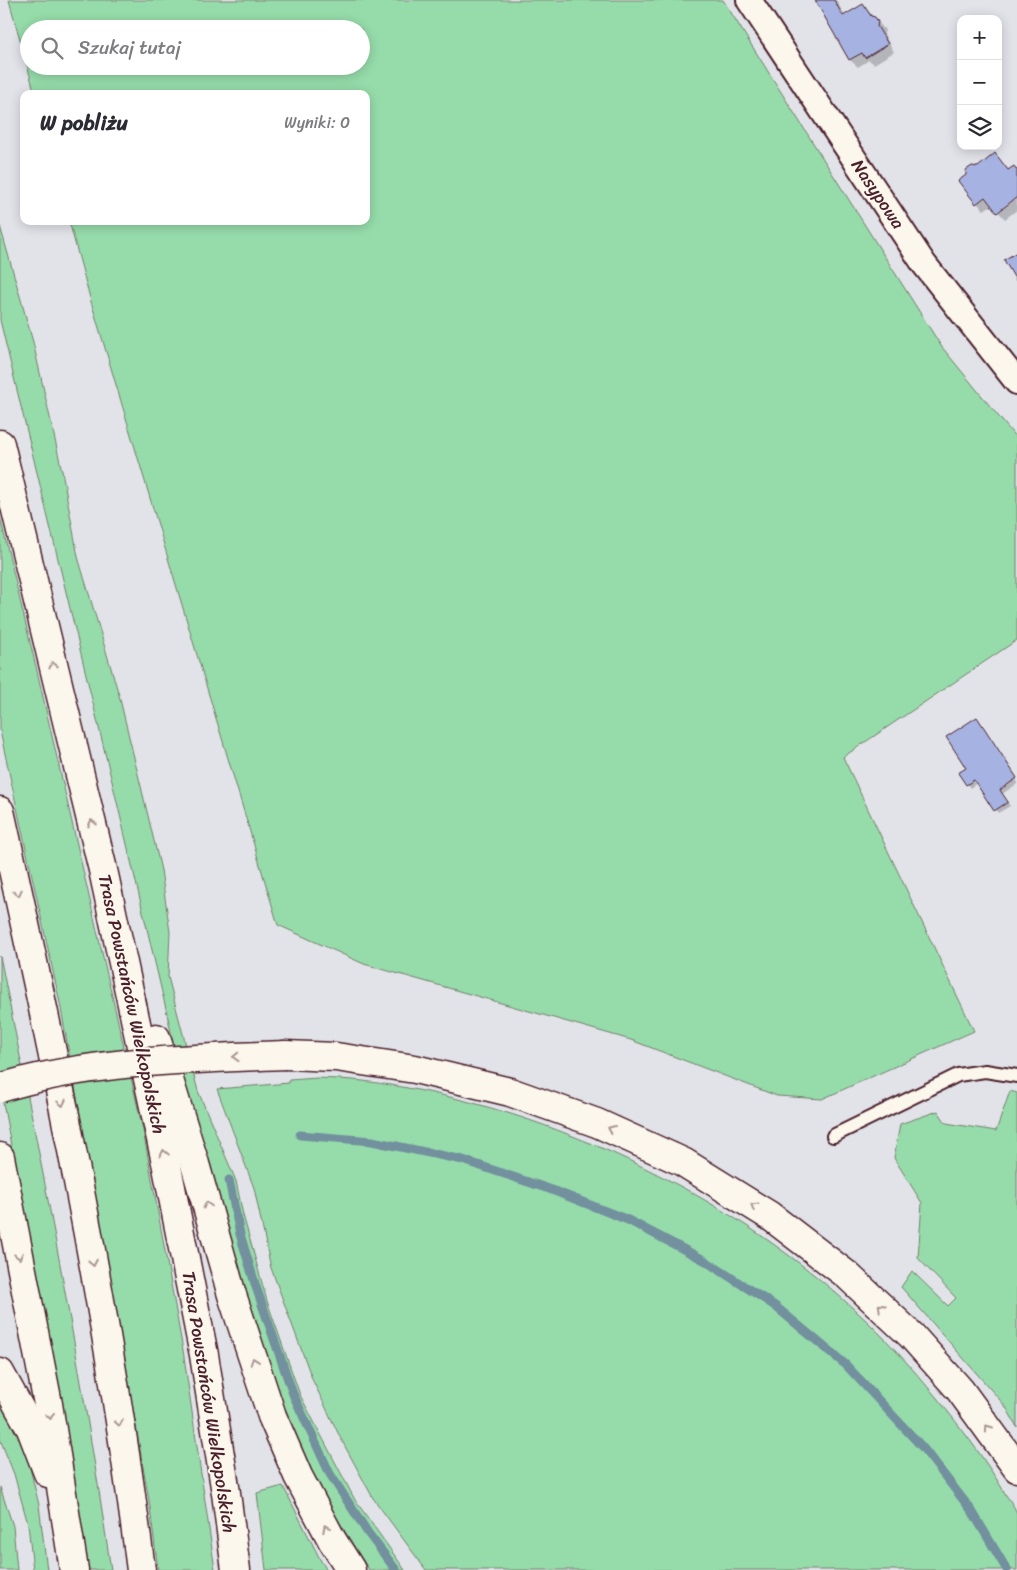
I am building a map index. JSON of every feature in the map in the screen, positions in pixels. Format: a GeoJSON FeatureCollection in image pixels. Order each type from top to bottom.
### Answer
{"type":"FeatureCollection","features":[{"type":"Feature","properties":{"kind":"highway","name":"Trasa Powstańców Wielkopolskich"},"geometry":{"type":"LineString","coordinates":[[0,444],[103,870],[165,1157],[204,1355],[236,1570]]}},
{"type":"Feature","properties":{"kind":"highway"},"geometry":{"type":"LineString","coordinates":[[0,811],[28,938],[93,1260],[133,1506],[141,1570]]}},
{"type":"Feature","properties":{"kind":"highway"},"geometry":{"type":"LineString","coordinates":[[103,870],[196,1164],[232,1295],[272,1416],[298,1476],[332,1540],[351,1570]]}},
{"type":"Feature","properties":{"kind":"highway"},"geometry":{"type":"LineString","coordinates":[[0,1088],[52,1076],[156,1060],[285,1055],[336,1057],[415,1069],[510,1092],[597,1123],[683,1162],[770,1216],[847,1274],[911,1335],[960,1390],[1017,1468]]}},
{"type":"Feature","properties":{"kind":"highway"},"geometry":{"type":"LineString","coordinates":[[0,1157],[48,1404],[74,1570]]}},
{"type":"Feature","properties":{"kind":"highway"},"geometry":{"type":"LineString","coordinates":[[0,1373],[31,1429],[68,1526]]}},
{"type":"Feature","properties":{"kind":"street","name":"Nasypowa"},"geometry":{"type":"LineString","coordinates":[[749,0],[924,264],[1014,372]]}},
{"type":"Feature","properties":{"kind":"lane"},"geometry":{"type":"LineString","coordinates":[[833,1136],[958,1075],[985,1071],[1017,1076]]}},
{"type":"Feature","properties":{"kind":"green space"},"geometry":{"type":"Polygon","coordinates":[[[9,0],[723,0],[941,346],[1017,439],[1017,640],[843,757],[974,1031],[822,1099],[777,1096],[631,1040],[364,964],[278,925],[90,298],[70,225],[370,225],[370,90],[34,90],[30,75],[370,75],[370,20],[20,20],[20,40],[9,0]]]}},
{"type":"Feature","properties":{"kind":"green space"},"geometry":{"type":"Polygon","coordinates":[[[0,226],[33,342],[62,471],[78,557],[119,695],[161,870],[170,932],[168,977],[198,1091],[236,1181],[243,1215],[267,1301],[300,1395],[355,1500],[405,1570],[369,1570],[320,1491],[273,1385],[190,1119],[116,798],[0,320],[0,226]]]}},
{"type":"Feature","properties":{"kind":"green space"},"geometry":{"type":"Polygon","coordinates":[[[0,517],[143,1130],[183,1350],[215,1570],[158,1570],[149,1500],[60,1003],[0,731],[0,517]]]}},
{"type":"Feature","properties":{"kind":"green space"},"geometry":{"type":"Polygon","coordinates":[[[0,956],[74,1339],[111,1570],[84,1570],[60,1405],[0,1087],[0,956]]]}},
{"type":"Feature","properties":{"kind":"green space"},"geometry":{"type":"Polygon","coordinates":[[[318,1078],[363,1081],[429,1092],[496,1109],[562,1132],[627,1159],[689,1191],[749,1228],[805,1268],[867,1321],[908,1364],[956,1421],[982,1457],[1015,1510],[1017,1515],[1017,1570],[426,1570],[373,1498],[341,1439],[313,1381],[271,1268],[254,1188],[217,1089],[289,1083],[289,1080],[318,1078]]]}},
{"type":"Feature","properties":{"kind":"green space"},"geometry":{"type":"Polygon","coordinates":[[[1010,1091],[1017,1093],[1017,1427],[1006,1407],[901,1287],[912,1271],[948,1306],[956,1298],[918,1258],[922,1203],[894,1158],[900,1124],[938,1111],[946,1123],[996,1131],[1010,1091]]]}},
{"type":"Feature","properties":{"kind":"green space"},"geometry":{"type":"Polygon","coordinates":[[[0,1397],[25,1448],[39,1505],[47,1570],[33,1570],[28,1524],[14,1474],[0,1439],[0,1397]]]}},
{"type":"Feature","properties":{"kind":"green space"},"geometry":{"type":"Polygon","coordinates":[[[283,1486],[327,1570],[266,1570],[257,1493],[283,1486]]]}},
{"type":"Feature","properties":{"kind":"green space"},"geometry":{"type":"Polygon","coordinates":[[[0,1487],[13,1526],[17,1570],[0,1570],[0,1487]]]}},
{"type":"Feature","properties":{"kind":"building"},"geometry":{"type":"Polygon","coordinates":[[[815,0],[834,0],[843,16],[863,4],[871,16],[875,17],[878,22],[877,26],[888,44],[865,58],[862,53],[849,60],[815,0]]]}},
{"type":"Feature","properties":{"kind":"building"},"geometry":{"type":"Polygon","coordinates":[[[995,153],[1008,170],[1014,166],[1017,170],[1017,197],[997,213],[985,197],[976,204],[958,181],[966,175],[966,170],[972,166],[978,167],[995,153]]]}},
{"type":"Feature","properties":{"kind":"building"},"geometry":{"type":"Polygon","coordinates":[[[1017,252],[1017,282],[1004,260],[1017,252]]]}},
{"type":"Feature","properties":{"kind":"building"},"geometry":{"type":"Polygon","coordinates":[[[977,717],[1017,778],[1000,790],[1008,802],[994,811],[974,780],[966,785],[958,773],[966,768],[946,737],[977,717]]]}},
{"type":"Feature","properties":{"kind":"waterway"},"geometry":{"type":"LineString","coordinates":[[300,1135],[372,1141],[463,1160],[552,1190],[628,1220],[704,1260],[775,1306],[846,1365],[923,1448],[972,1511],[1007,1570]]}},
{"type":"Feature","properties":{"kind":"waterway"},"geometry":{"type":"LineString","coordinates":[[229,1180],[240,1234],[293,1394],[330,1474],[368,1533],[396,1570]]}}]}
